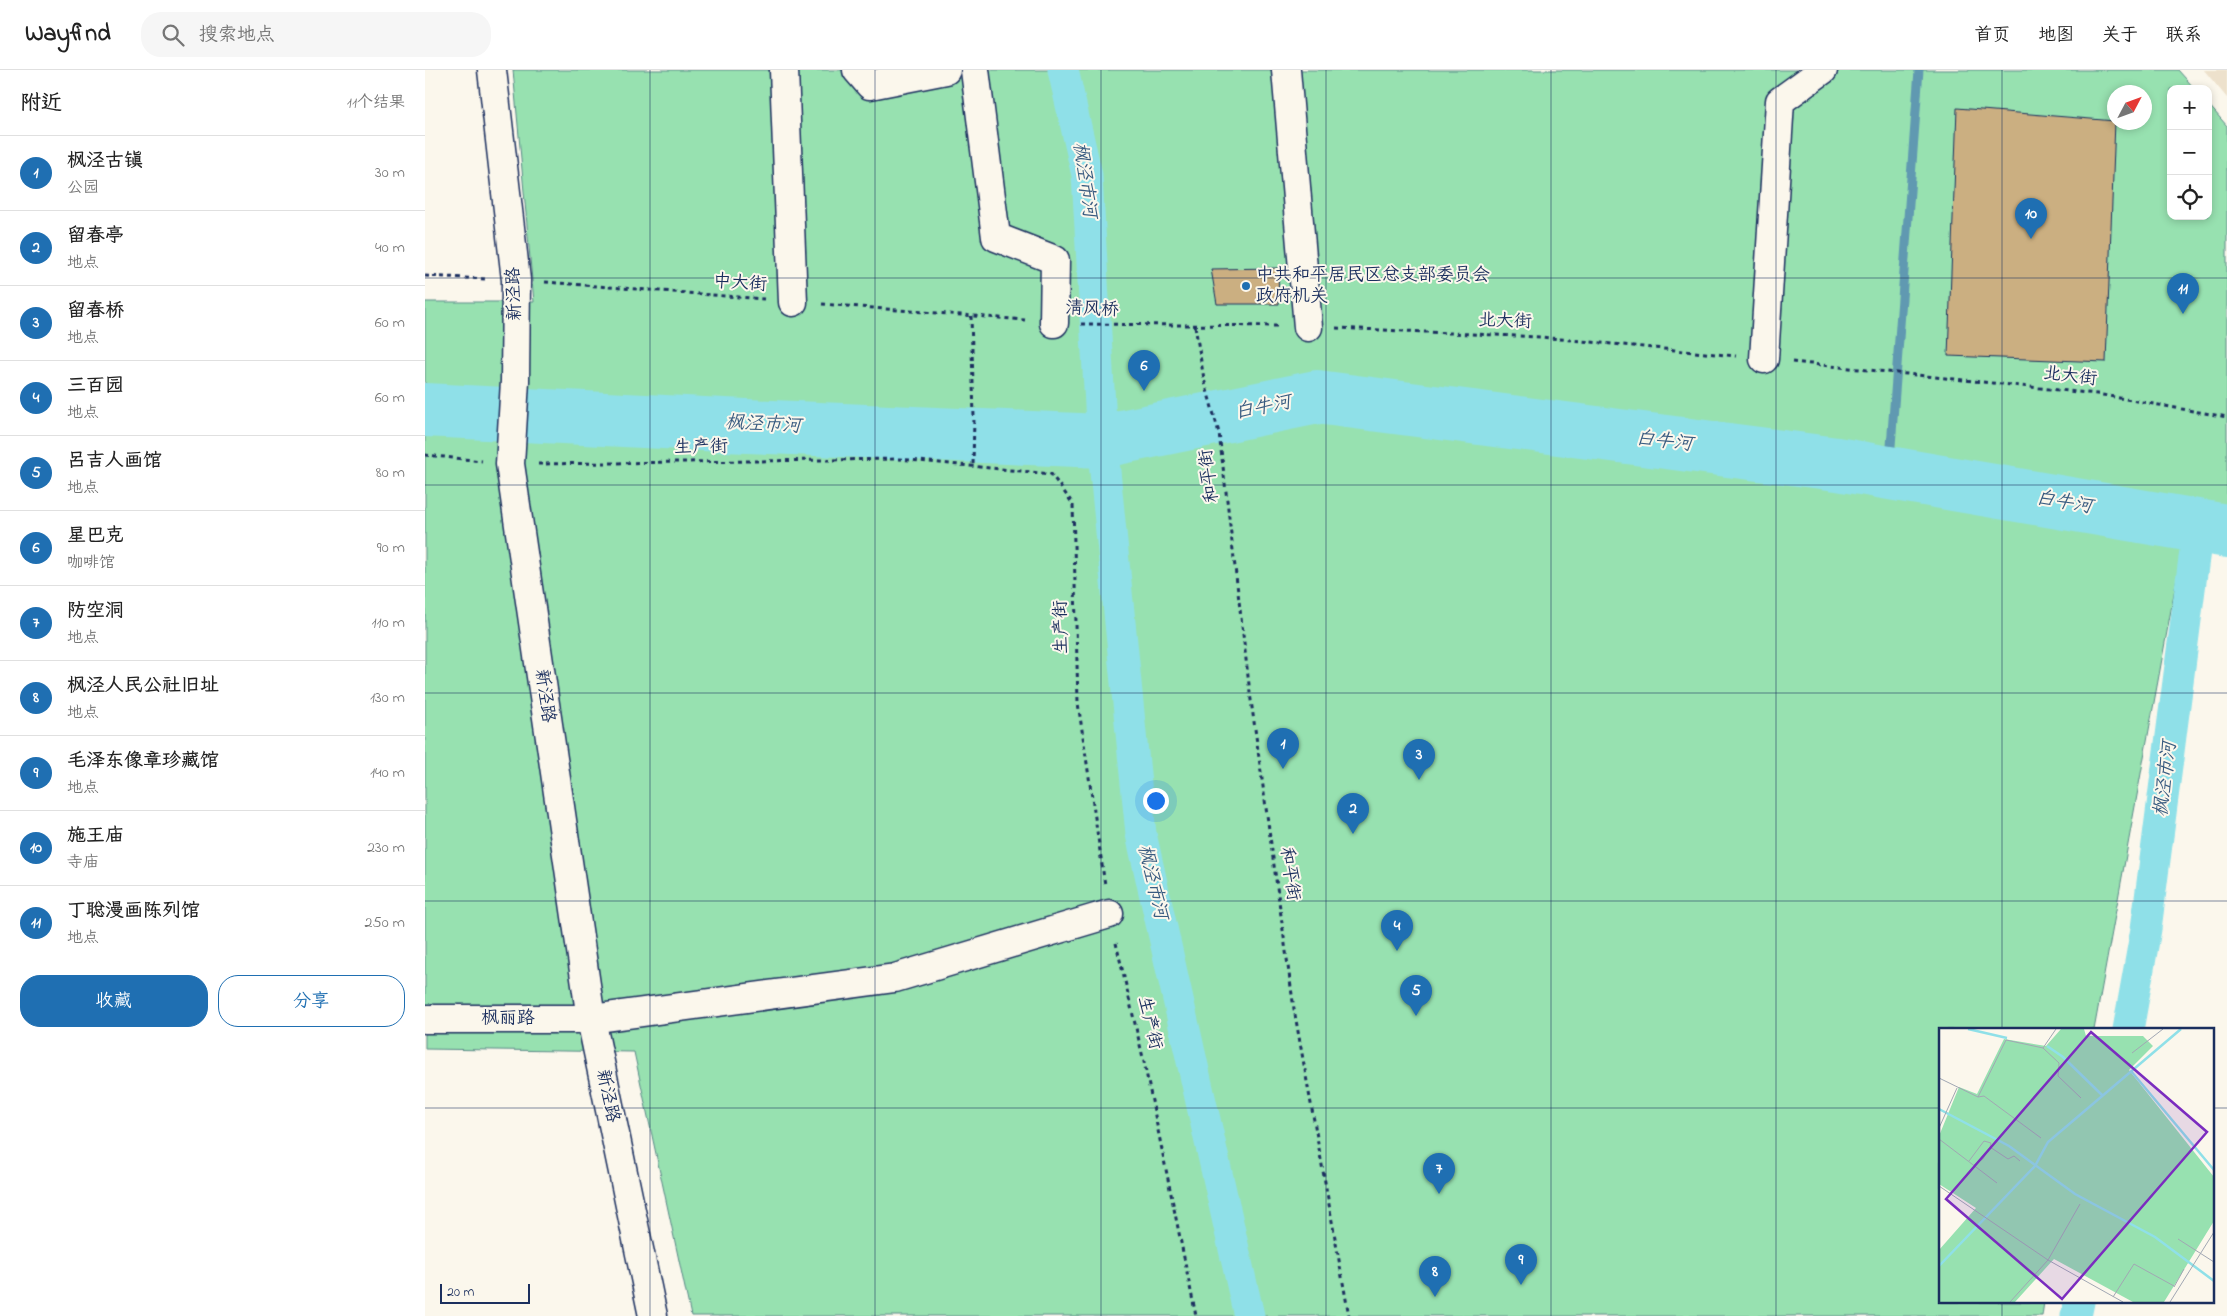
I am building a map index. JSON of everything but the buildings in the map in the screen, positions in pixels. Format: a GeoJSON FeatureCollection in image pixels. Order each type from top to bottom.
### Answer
{"type":"FeatureCollection","features":[{"type":"Feature","properties":{"kind":"street","name":"新泾路"},"geometry":{"type":"LineString","coordinates":[[492,70],[516,280],[515,381],[510,464],[591,1020],[653,1316]]}},
{"type":"Feature","properties":{"kind":"street"},"geometry":{"type":"LineString","coordinates":[[784,70],[793,302]]}},
{"type":"Feature","properties":{"kind":"street"},"geometry":{"type":"LineString","coordinates":[[857,70],[870,85],[945,70]]}},
{"type":"Feature","properties":{"kind":"street"},"geometry":{"type":"LineString","coordinates":[[975,70],[996,237],[1055,260],[1053,323]]}},
{"type":"Feature","properties":{"kind":"street"},"geometry":{"type":"LineString","coordinates":[[1286,70],[1308,327]]}},
{"type":"Feature","properties":{"kind":"street"},"geometry":{"type":"LineString","coordinates":[[1764,359],[1780,100],[1823,70]]}},
{"type":"Feature","properties":{"kind":"street","name":"枫丽路"},"geometry":{"type":"LineString","coordinates":[[425,1019],[591,1020],[895,978],[1109,914]]}},
{"type":"Feature","properties":{"kind":"path","name":"中大街"},"geometry":{"type":"LineString","coordinates":[[425,276],[516,280],[1053,323]]}},
{"type":"Feature","properties":{"kind":"path"},"geometry":{"type":"LineString","coordinates":[[971,316],[974,417],[973,466]]}},
{"type":"Feature","properties":{"kind":"path","name":"清风桥"},"geometry":{"type":"LineString","coordinates":[[1053,323],[1130,326]]}},
{"type":"Feature","properties":{"kind":"path","name":"北大街"},"geometry":{"type":"LineString","coordinates":[[1130,326],[1308,327],[1539,337],[1909,373],[2097,394],[2227,416]]}},
{"type":"Feature","properties":{"kind":"path","name":"和平街"},"geometry":{"type":"LineString","coordinates":[[1195,326],[1204,379],[1219,433],[1250,693],[1294,1009],[1349,1316]]}},
{"type":"Feature","properties":{"kind":"path","name":"生产街"},"geometry":{"type":"LineString","coordinates":[[425,455],[510,464],[899,459],[1051,474],[1073,504],[1078,703],[1109,914],[1144,1062],[1195,1316]]}},
{"type":"Feature","properties":{"kind":"shaded area"},"geometry":{"type":"Polygon","coordinates":[[[2204,70],[2227,70],[2227,98],[2204,70]]]}},
{"type":"Feature","properties":{"kind":"green space"},"geometry":{"type":"Polygon","coordinates":[[[513,70],[2178,70],[2191,85],[2167,85],[2167,220],[2212,220],[2212,109],[2227,126],[2227,508],[2190,506],[2094,1028],[1939,1028],[1939,1304],[2044,1304],[2042,1316],[691,1316],[634,1052],[425,1049],[425,302],[534,302],[513,70]]]}},
{"type":"Feature","properties":{"kind":"waterway","name":"枫泾市河"},"geometry":{"type":"LineString","coordinates":[[1063,70],[1087,175],[1102,441],[1141,834],[1249,1316]]}},
{"type":"Feature","properties":{"kind":"waterway"},"geometry":{"type":"LineString","coordinates":[[1889,473],[1919,70]]}},
{"type":"Feature","properties":{"kind":"waterway","name":"白牛河"},"geometry":{"type":"LineString","coordinates":[[425,410],[1102,441],[1317,397],[1837,464],[2227,531]]}},
{"type":"Feature","properties":{"kind":"waterway","name":"枫泾市河"},"geometry":{"type":"LineString","coordinates":[[2128,1028],[2146,929],[2198,527]]}},
{"type":"Feature","properties":{"kind":"waterway","name":"枫泾市河"},"geometry":{"type":"LineString","coordinates":[[2076,1316],[2079,1304]]}},
{"type":"Feature","properties":{"kind":"place","name":"施王庙"},"geometry":{"type":"Point","coordinates":[2031,239]}},
{"type":"Feature","properties":{"kind":"place","name":"中共和平居民区总支部委员会 政府机关"},"geometry":{"type":"Point","coordinates":[1246,286]}},
{"type":"Feature","properties":{"kind":"place","name":"丁聪漫画陈列馆"},"geometry":{"type":"Point","coordinates":[2183,314]}},
{"type":"Feature","properties":{"kind":"place","name":"星巴克"},"geometry":{"type":"Point","coordinates":[1144,391]}},
{"type":"Feature","properties":{"kind":"place","name":"枫泾古镇"},"geometry":{"type":"Point","coordinates":[1283,769]}},
{"type":"Feature","properties":{"kind":"place","name":"留春桥"},"geometry":{"type":"Point","coordinates":[1419,780]}},
{"type":"Feature","properties":{"kind":"place","name":"留春亭"},"geometry":{"type":"Point","coordinates":[1353,834]}},
{"type":"Feature","properties":{"kind":"place","name":"三百园"},"geometry":{"type":"Point","coordinates":[1397,951]}},
{"type":"Feature","properties":{"kind":"place","name":"吕吉人画馆"},"geometry":{"type":"Point","coordinates":[1416,1016]}},
{"type":"Feature","properties":{"kind":"place","name":"防空洞"},"geometry":{"type":"Point","coordinates":[1439,1194]}},
{"type":"Feature","properties":{"kind":"place","name":"毛泽东像章珍藏馆"},"geometry":{"type":"Point","coordinates":[1521,1285]}},
{"type":"Feature","properties":{"kind":"place","name":"枫泾人民公社旧址"},"geometry":{"type":"Point","coordinates":[1435,1297]}}]}
